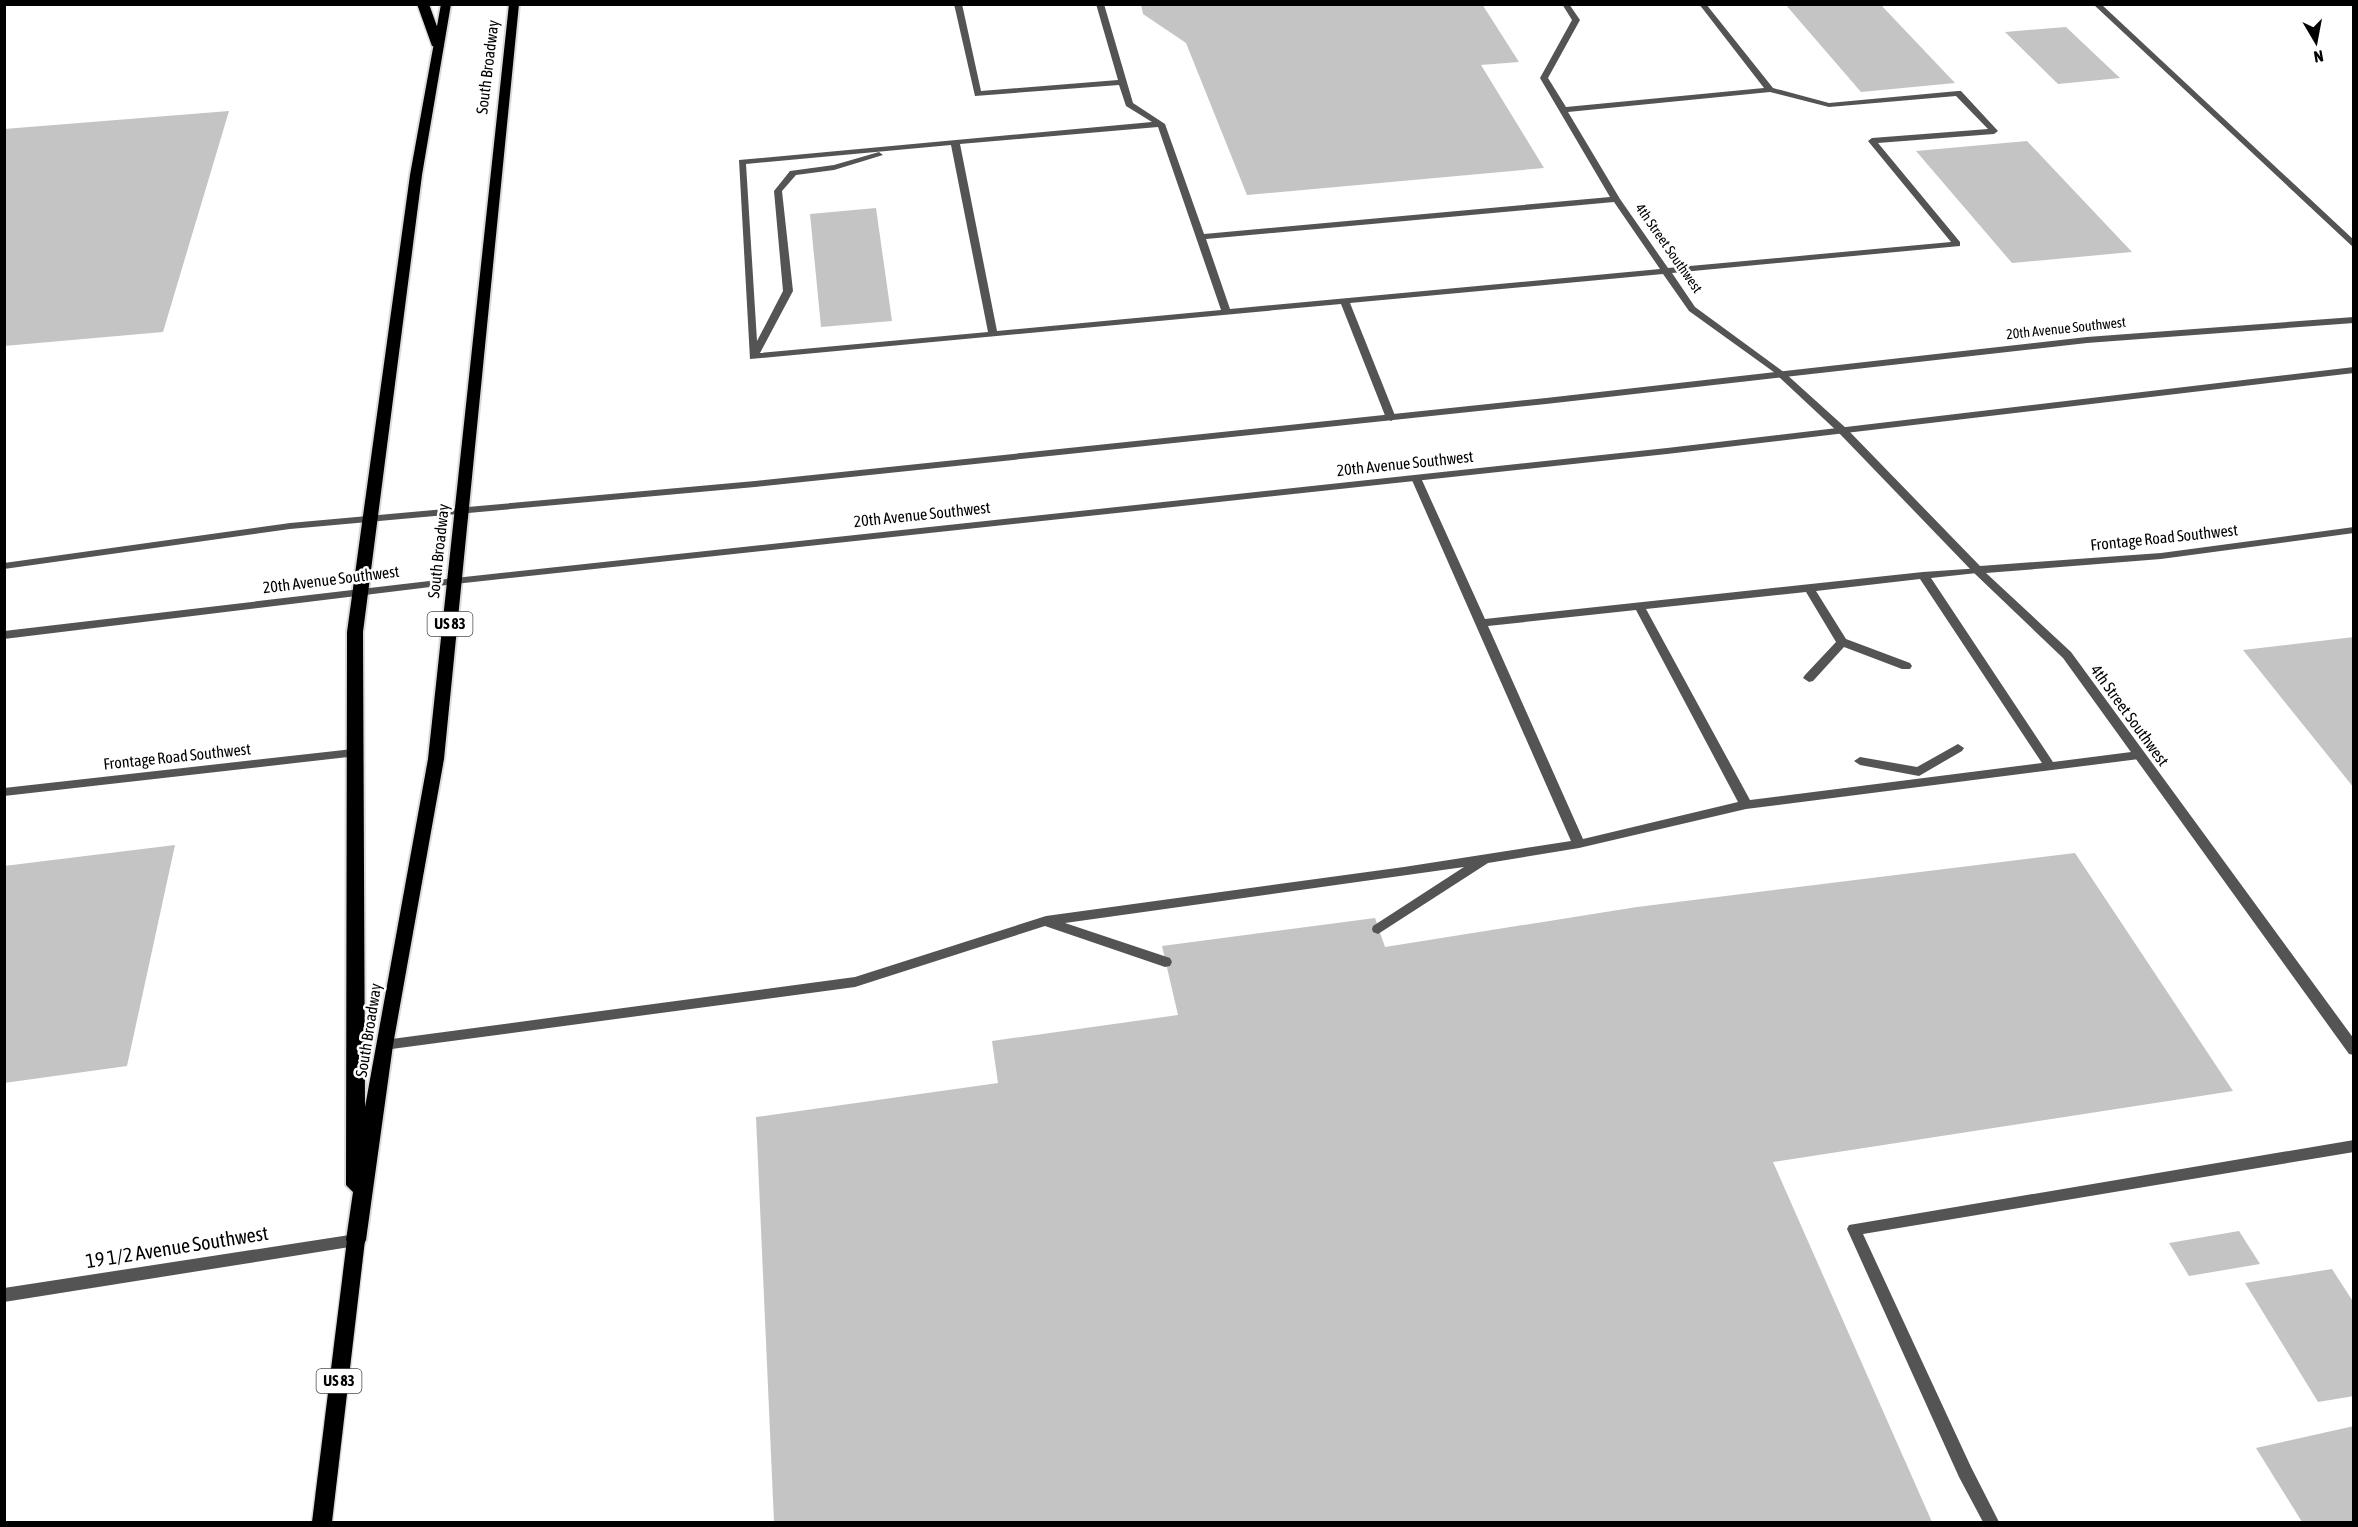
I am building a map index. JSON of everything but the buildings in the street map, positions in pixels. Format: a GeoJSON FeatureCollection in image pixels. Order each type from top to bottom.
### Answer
{"type":"FeatureCollection","features":[{"type":"Feature","properties":{"kind":"highway"},"geometry":{"type":"LineString","coordinates":[[423,4],[438,46]]}},
{"type":"Feature","properties":{"kind":"highway","name":"South Broadway"},"geometry":{"type":"LineString","coordinates":[[357,1240],[354,632],[416,176],[446,4]]}},
{"type":"Feature","properties":{"kind":"highway"},"geometry":{"type":"LineString","coordinates":[[513,11],[527,4]]}},
{"type":"Feature","properties":{"kind":"highway","name":"South Broadway"},"geometry":{"type":"LineString","coordinates":[[357,1240],[384,1045],[436,759],[513,11]]}},
{"type":"Feature","properties":{"kind":"main road","name":"South Broadway"},"geometry":{"type":"LineString","coordinates":[[322,1522],[357,1240]]}},
{"type":"Feature","properties":{"kind":"street"},"geometry":{"type":"LineString","coordinates":[[958,4],[978,94],[1123,82]]}},
{"type":"Feature","properties":{"kind":"street"},"geometry":{"type":"LineString","coordinates":[[1100,4],[1129,104],[1161,124],[1226,312]]}},
{"type":"Feature","properties":{"kind":"street","name":"4th Street Southwest"},"geometry":{"type":"LineString","coordinates":[[1565,4],[1576,20],[1544,78],[1616,199],[1692,309],[1782,375]]}},
{"type":"Feature","properties":{"kind":"street"},"geometry":{"type":"LineString","coordinates":[[1702,4],[1770,90]]}},
{"type":"Feature","properties":{"kind":"street"},"geometry":{"type":"LineString","coordinates":[[2096,4],[2354,245]]}},
{"type":"Feature","properties":{"kind":"street"},"geometry":{"type":"LineString","coordinates":[[753,357],[1957,244],[1872,141],[1994,131],[1958,93],[1829,105],[1770,90],[1563,110]]}},
{"type":"Feature","properties":{"kind":"street"},"geometry":{"type":"LineString","coordinates":[[753,357],[742,162],[1161,124]]}},
{"type":"Feature","properties":{"kind":"street"},"geometry":{"type":"LineString","coordinates":[[955,142],[993,334]]}},
{"type":"Feature","properties":{"kind":"street"},"geometry":{"type":"LineString","coordinates":[[753,357],[789,291],[778,190],[793,173],[834,167],[912,146]]}},
{"type":"Feature","properties":{"kind":"street"},"geometry":{"type":"LineString","coordinates":[[1201,237],[1616,199]]}},
{"type":"Feature","properties":{"kind":"street"},"geometry":{"type":"LineString","coordinates":[[1344,301],[1391,417]]}},
{"type":"Feature","properties":{"kind":"street","name":"20th Avenue Southwest"},"geometry":{"type":"LineString","coordinates":[[4,566],[290,526],[755,484],[1782,375],[2087,340],[2354,320]]}},
{"type":"Feature","properties":{"kind":"street","name":"20th Avenue Southwest"},"geometry":{"type":"LineString","coordinates":[[4,635],[454,581],[1843,431],[2354,370]]}},
{"type":"Feature","properties":{"kind":"street"},"geometry":{"type":"LineString","coordinates":[[1782,375],[1843,431]]}},
{"type":"Feature","properties":{"kind":"street","name":"4th Street Southwest"},"geometry":{"type":"LineString","coordinates":[[1843,431],[1977,570],[2067,655],[2354,1050]]}},
{"type":"Feature","properties":{"kind":"street"},"geometry":{"type":"LineString","coordinates":[[1416,478],[1579,844]]}},
{"type":"Feature","properties":{"kind":"street","name":"Frontage Road Southwest"},"geometry":{"type":"LineString","coordinates":[[1481,623],[1977,570],[2161,556],[2354,530]]}},
{"type":"Feature","properties":{"kind":"street"},"geometry":{"type":"LineString","coordinates":[[1923,576],[2050,766]]}},
{"type":"Feature","properties":{"kind":"street"},"geometry":{"type":"LineString","coordinates":[[1809,588],[1842,642],[1906,666]]}},
{"type":"Feature","properties":{"kind":"street"},"geometry":{"type":"LineString","coordinates":[[1639,606],[1746,805]]}},
{"type":"Feature","properties":{"kind":"street"},"geometry":{"type":"LineString","coordinates":[[1809,678],[1842,642]]}},
{"type":"Feature","properties":{"kind":"street"},"geometry":{"type":"LineString","coordinates":[[1922,777],[1958,748]]}},
{"type":"Feature","properties":{"kind":"street","name":"Frontage Road Southwest"},"geometry":{"type":"LineString","coordinates":[[4,792],[353,753]]}},
{"type":"Feature","properties":{"kind":"street"},"geometry":{"type":"LineString","coordinates":[[384,1045],[855,982],[1046,921],[1579,844],[1746,805],[1922,777],[2050,766],[2139,755]]}},
{"type":"Feature","properties":{"kind":"street"},"geometry":{"type":"LineString","coordinates":[[1860,761],[1922,777]]}},
{"type":"Feature","properties":{"kind":"street"},"geometry":{"type":"LineString","coordinates":[[1378,929],[1488,858]]}},
{"type":"Feature","properties":{"kind":"street"},"geometry":{"type":"LineString","coordinates":[[1046,921],[1165,962]]}},
{"type":"Feature","properties":{"kind":"street"},"geometry":{"type":"LineString","coordinates":[[1991,1522],[1965,1472],[1854,1229],[2354,1146]]}},
{"type":"Feature","properties":{"kind":"street","name":"19 1/2 Avenue Southwest"},"geometry":{"type":"LineString","coordinates":[[4,1295],[357,1240]]}}]}
